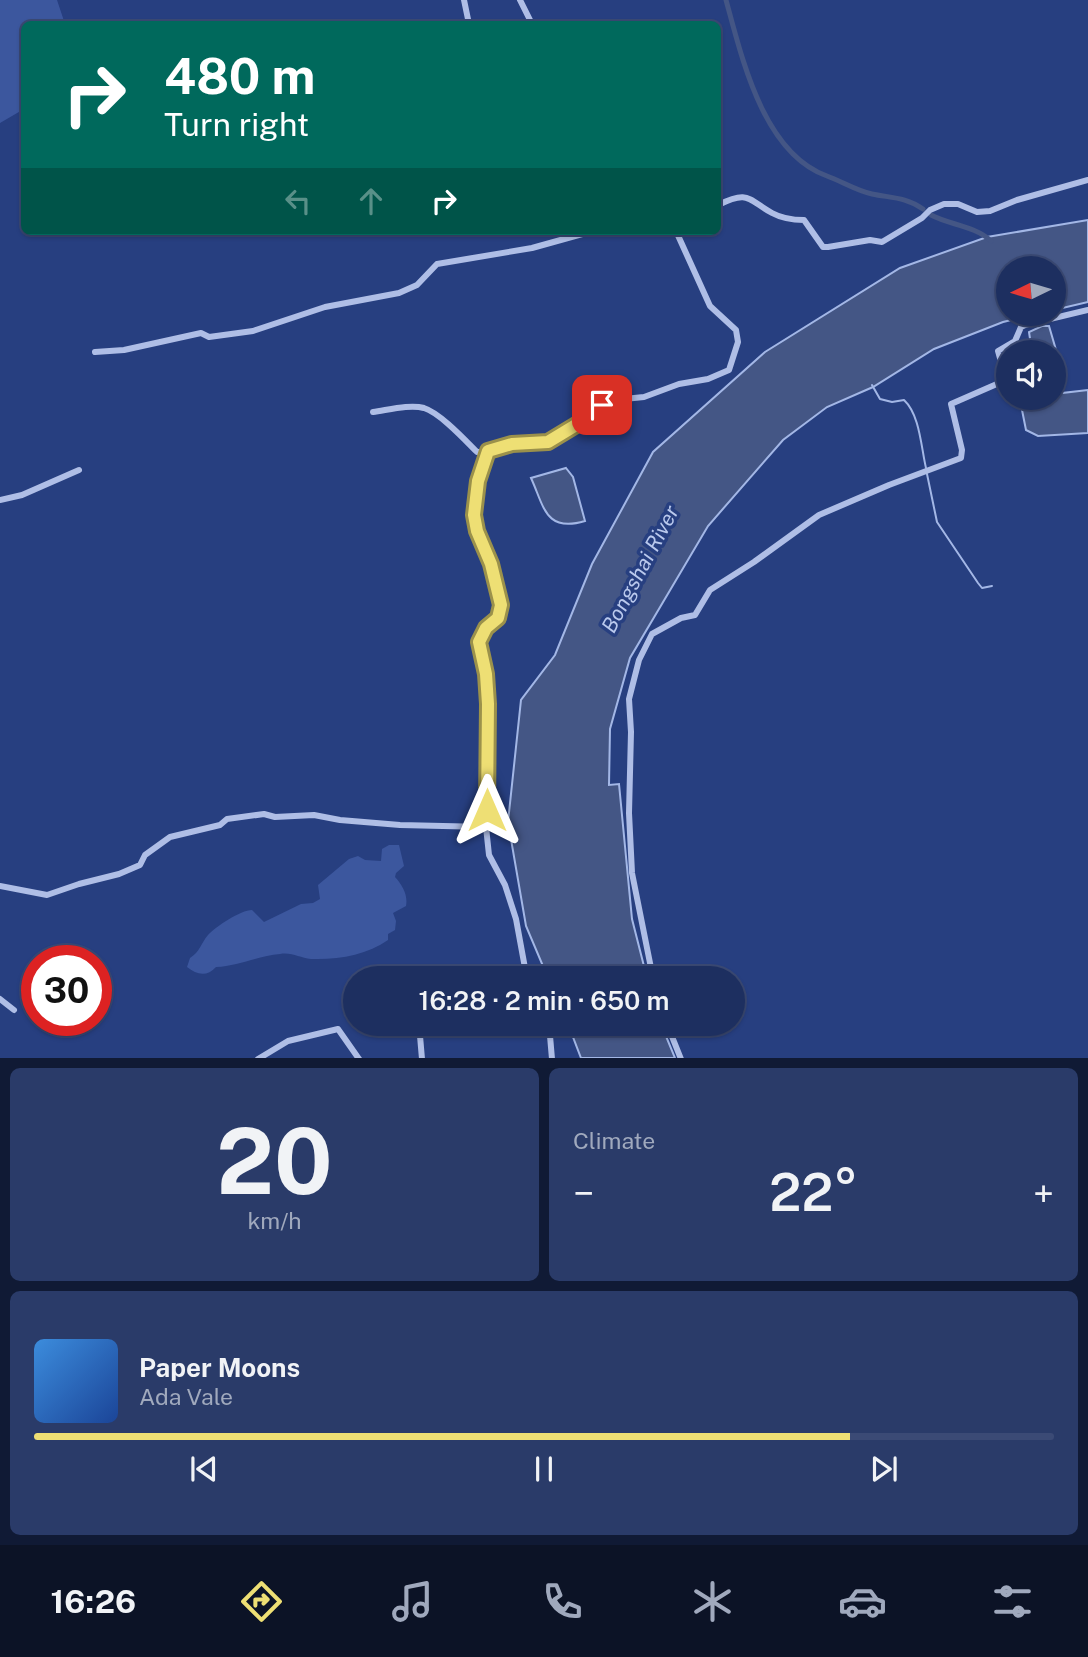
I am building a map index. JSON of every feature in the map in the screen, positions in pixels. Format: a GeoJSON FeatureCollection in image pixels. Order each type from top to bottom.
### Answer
{"type":"FeatureCollection","features":[{"type":"Feature","properties":{"kind":"street"},"geometry":{"type":"LineString","coordinates":[[464,0],[468,21]]}},
{"type":"Feature","properties":{"kind":"street"},"geometry":{"type":"LineString","coordinates":[[520,0],[530,21]]}},
{"type":"Feature","properties":{"kind":"street"},"geometry":{"type":"LineString","coordinates":[[721,204],[740,197],[757,201],[779,216],[804,220],[823,247],[828,247],[870,240],[882,242],[922,218],[930,210],[944,204],[958,204],[976,212],[990,211],[1017,200],[1088,180]]}},
{"type":"Feature","properties":{"kind":"street"},"geometry":{"type":"LineString","coordinates":[[95,352],[124,349],[201,333],[209,337],[253,331],[324,307],[399,293],[417,285],[437,264],[532,248],[579,235]]}},
{"type":"Feature","properties":{"kind":"street"},"geometry":{"type":"LineString","coordinates":[[373,412],[417,407],[425,409],[455,430],[477,453],[487,452],[512,444],[548,442],[581,422],[589,410],[614,400],[644,397],[679,384],[708,379],[729,370],[738,342],[736,330],[710,306],[678,235]]}},
{"type":"Feature","properties":{"kind":"street"},"geometry":{"type":"LineString","coordinates":[[651,966],[632,873],[629,699],[645,645],[652,634],[665,625],[695,615],[710,590],[819,515],[868,493],[961,458],[962,450],[951,404],[1006,380],[998,351],[1014,341],[1021,327],[1088,310]]}},
{"type":"Feature","properties":{"kind":"street"},"geometry":{"type":"LineString","coordinates":[[487,452],[478,481],[474,515],[501,605],[498,618],[486,628],[479,642],[486,674],[488,704],[486,827],[489,855],[505,886],[516,919],[525,966]]}},
{"type":"Feature","properties":{"kind":"street"},"geometry":{"type":"LineString","coordinates":[[0,500],[22,495],[79,470]]}},
{"type":"Feature","properties":{"kind":"street"},"geometry":{"type":"LineString","coordinates":[[0,886],[47,895],[119,874],[140,864],[145,855],[170,837],[220,825],[227,819],[264,814],[275,817],[314,815],[400,825],[486,827]]}},
{"type":"Feature","properties":{"kind":"street"},"geometry":{"type":"LineString","coordinates":[[0,999],[14,1010]]}},
{"type":"Feature","properties":{"kind":"street"},"geometry":{"type":"LineString","coordinates":[[260,1058],[288,1041],[338,1029],[358,1058]]}},
{"type":"Feature","properties":{"kind":"street"},"geometry":{"type":"LineString","coordinates":[[420,1036],[422,1058]]}},
{"type":"Feature","properties":{"kind":"street"},"geometry":{"type":"LineString","coordinates":[[550,1036],[552,1058]]}},
{"type":"Feature","properties":{"kind":"street"},"geometry":{"type":"LineString","coordinates":[[672,1036],[681,1058]]}},
{"type":"Feature","properties":{"kind":"shaded area"},"geometry":{"type":"Polygon","coordinates":[[[0,0],[57,0],[64,21],[21,21],[21,111],[0,123],[0,0]]]}},
{"type":"Feature","properties":{"kind":"shaded area"},"geometry":{"type":"Polygon","coordinates":[[[389,845],[399,845],[404,866],[395,877],[404,891],[406,906],[393,913],[395,930],[388,934],[388,940],[380,945],[352,956],[331,959],[272,955],[216,967],[206,974],[194,972],[187,967],[190,958],[208,935],[229,919],[252,910],[264,922],[301,904],[313,903],[320,899],[318,885],[349,859],[358,856],[365,860],[381,861],[382,849],[389,845]]]}},
{"type":"Feature","properties":{"kind":"water","name":"Bongshai River"},"geometry":{"type":"Polygon","coordinates":[[[1088,220],[1088,302],[1066,307],[1066,256],[996,256],[996,325],[934,349],[873,387],[827,407],[783,440],[708,526],[630,658],[610,729],[609,785],[619,784],[632,919],[644,966],[543,966],[526,926],[508,822],[521,700],[555,655],[592,564],[653,452],[765,352],[900,268],[987,237],[1088,220]]]}},
{"type":"Feature","properties":{"kind":"water"},"geometry":{"type":"Polygon","coordinates":[[[1049,326],[1053,340],[1030,340],[1029,332],[1049,326]]]}},
{"type":"Feature","properties":{"kind":"water"},"geometry":{"type":"Polygon","coordinates":[[[1088,390],[1088,433],[1038,436],[1026,430],[1022,410],[1066,410],[1066,393],[1088,390]]]}},
{"type":"Feature","properties":{"kind":"water"},"geometry":{"type":"Polygon","coordinates":[[[566,468],[573,477],[585,521],[572,524],[554,520],[548,515],[531,478],[566,468]]]}},
{"type":"Feature","properties":{"kind":"water"},"geometry":{"type":"Polygon","coordinates":[[[573,1036],[666,1036],[675,1058],[581,1058],[573,1036]]]}},
{"type":"Feature","properties":{"kind":"waterway"},"geometry":{"type":"LineString","coordinates":[[726,0],[758,101],[786,147],[805,164],[827,176],[861,191],[904,200],[923,209]]}},
{"type":"Feature","properties":{"kind":"waterway"},"geometry":{"type":"LineString","coordinates":[[931,215],[978,232],[991,241]]}},
{"type":"Feature","properties":{"kind":"waterway"},"geometry":{"type":"LineString","coordinates":[[872,385],[880,399],[892,402],[904,400],[909,406],[917,423],[926,468]]}},
{"type":"Feature","properties":{"kind":"waterway"},"geometry":{"type":"LineString","coordinates":[[927,474],[937,522],[982,588],[992,586]]}},
{"type":"Feature","properties":{"kind":"route"},"geometry":{"type":"LineString","coordinates":[[487,810],[488,704],[486,674],[479,642],[486,628],[498,618],[501,605],[491,564],[475,524],[474,504],[478,481],[488,451],[512,444],[548,442],[581,422],[589,410],[602,405]]}}]}
